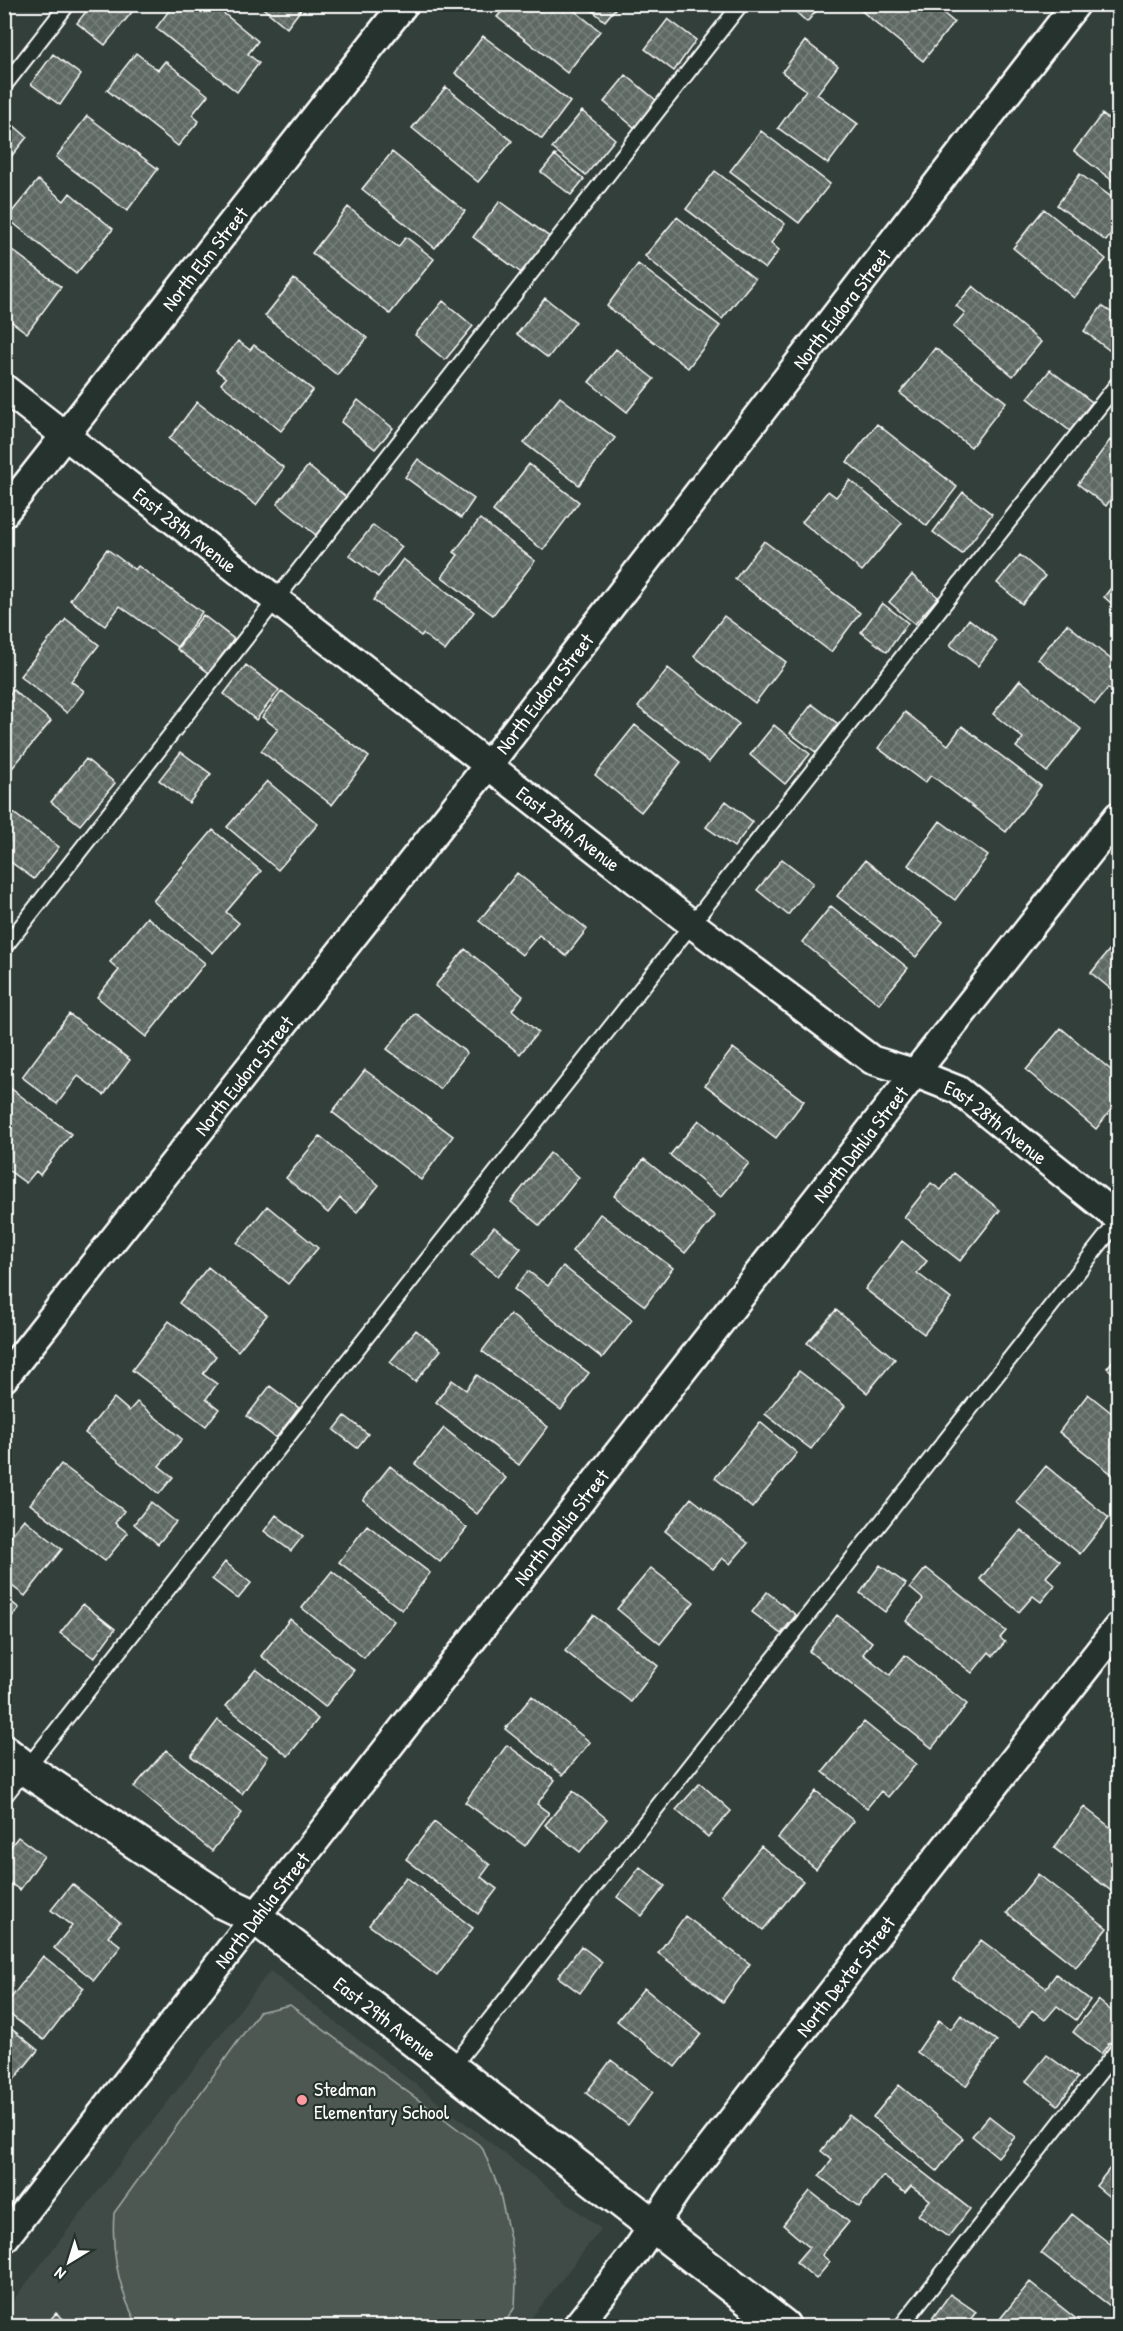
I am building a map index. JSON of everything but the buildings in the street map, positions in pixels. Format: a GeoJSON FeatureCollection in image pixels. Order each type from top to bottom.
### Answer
{"type":"FeatureCollection","features":[{"type":"Feature","properties":{"kind":"street","name":"North Elm Street"},"geometry":{"type":"LineString","coordinates":[[4,513],[404,4]]}},
{"type":"Feature","properties":{"kind":"street","name":"North Eudora Street"},"geometry":{"type":"LineString","coordinates":[[4,1378],[489,764],[1076,4]]}},
{"type":"Feature","properties":{"kind":"street","name":"East 28th Avenue"},"geometry":{"type":"LineString","coordinates":[[4,388],[693,924],[872,1060],[915,1073],[958,1090],[1119,1220]]}},
{"type":"Feature","properties":{"kind":"street","name":"North Dahlia Street"},"geometry":{"type":"LineString","coordinates":[[4,2239],[915,1073],[1119,816]]}},
{"type":"Feature","properties":{"kind":"street","name":"North Dexter Street"},"geometry":{"type":"LineString","coordinates":[[577,2326],[634,2254],[684,2181],[1119,1628]]}},
{"type":"Feature","properties":{"kind":"street","name":"East 29th Avenue"},"geometry":{"type":"LineString","coordinates":[[15,1761],[223,1902],[255,1917],[783,2326]]}},
{"type":"Feature","properties":{"kind":"lane"},"geometry":{"type":"LineString","coordinates":[[4,87],[68,4]]}},
{"type":"Feature","properties":{"kind":"lane"},"geometry":{"type":"LineString","coordinates":[[4,948],[741,4]]}},
{"type":"Feature","properties":{"kind":"lane"},"geometry":{"type":"LineString","coordinates":[[4,1797],[15,1761],[693,924],[1119,383]]}},
{"type":"Feature","properties":{"kind":"lane"},"geometry":{"type":"LineString","coordinates":[[451,2069],[1119,1220]]}},
{"type":"Feature","properties":{"kind":"lane"},"geometry":{"type":"LineString","coordinates":[[901,2326],[1119,2049]]}},
{"type":"Feature","properties":{"kind":"shaded area","name":"Stedman Elementary School"},"geometry":{"type":"Polygon","coordinates":[[[270,1971],[601,2229],[525,2326],[5,2326],[4,2312],[270,1971]]]}},
{"type":"Feature","properties":{"kind":"shaded area","name":"Stedman Elementary School"},"geometry":{"type":"Polygon","coordinates":[[[290,2005],[482,2147],[499,2189],[511,2243],[516,2283],[515,2307],[503,2326],[138,2326],[121,2285],[115,2257],[114,2213],[259,2012],[290,2005]]]}},
{"type":"Feature","properties":{"kind":"place","name":"Stedman Elementary School"},"geometry":{"type":"Point","coordinates":[302,2100]}}]}
